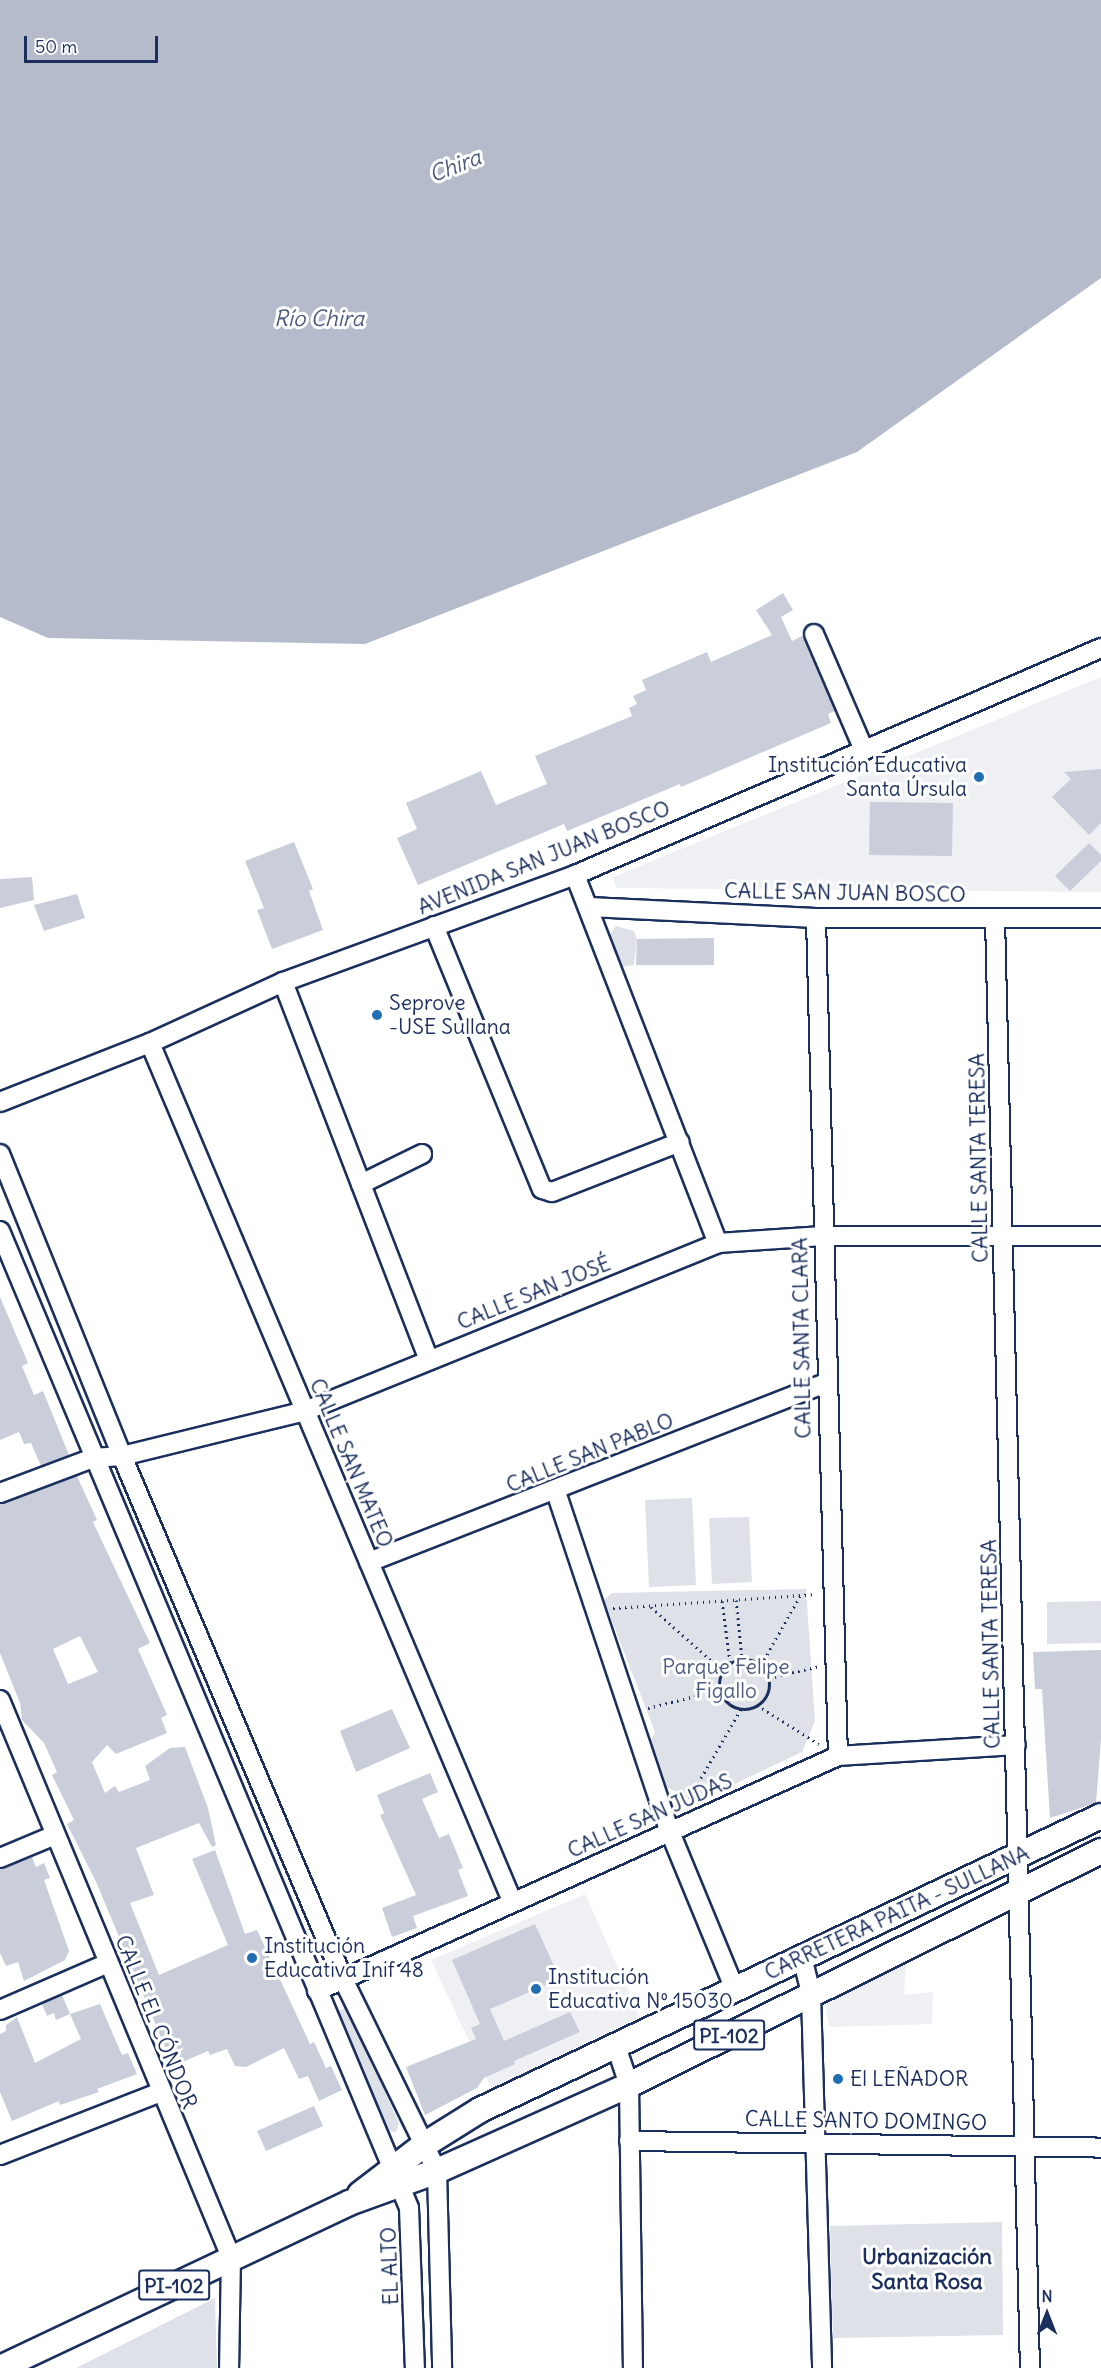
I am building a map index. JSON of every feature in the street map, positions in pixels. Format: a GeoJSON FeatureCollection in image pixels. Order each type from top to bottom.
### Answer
{"type":"FeatureCollection","features":[{"type":"Feature","properties":{"kind":"main road","name":"CARRETERA PAITA - SULLANA"},"geometry":{"type":"LineString","coordinates":[[0,2368],[349,2203],[397,2176],[424,2145],[480,2110],[1019,1857],[1101,1815]]}},
{"type":"Feature","properties":{"kind":"main road","name":"CARRETERA PAITA - SULLANA"},"geometry":{"type":"LineString","coordinates":[[397,2176],[437,2171],[629,2085],[1101,1851]]}},
{"type":"Feature","properties":{"kind":"street"},"geometry":{"type":"LineString","coordinates":[[814,634],[863,748]]}},
{"type":"Feature","properties":{"kind":"street","name":"AVENIDA SAN JUAN BOSCO"},"geometry":{"type":"LineString","coordinates":[[0,1102],[150,1043],[283,982],[575,875],[863,748],[1101,648]]}},
{"type":"Feature","properties":{"kind":"street"},"geometry":{"type":"LineString","coordinates":[[575,875],[718,1243]]}},
{"type":"Feature","properties":{"kind":"street","name":"CALLE SAN JUAN BOSCO"},"geometry":{"type":"LineString","coordinates":[[589,907],[816,918],[1101,918]]}},
{"type":"Feature","properties":{"kind":"street","name":"CALLE SANTA CLARA"},"geometry":{"type":"LineString","coordinates":[[816,918],[831,1593],[838,1756]]}},
{"type":"Feature","properties":{"kind":"street","name":"CALLE SANTA TERESA"},"geometry":{"type":"LineString","coordinates":[[995,918],[1030,2368]]}},
{"type":"Feature","properties":{"kind":"street"},"geometry":{"type":"LineString","coordinates":[[434,927],[542,1189],[552,1192],[680,1142]]}},
{"type":"Feature","properties":{"kind":"street"},"geometry":{"type":"LineString","coordinates":[[283,982],[429,1360]]}},
{"type":"Feature","properties":{"kind":"street","name":"CALLE SAN MATEO"},"geometry":{"type":"LineString","coordinates":[[150,1043],[512,1901]]}},
{"type":"Feature","properties":{"kind":"street"},"geometry":{"type":"LineString","coordinates":[[0,1154],[122,1456],[343,1979],[437,2171],[442,2368]]}},
{"type":"Feature","properties":{"kind":"street"},"geometry":{"type":"LineString","coordinates":[[361,1184],[422,1154]]}},
{"type":"Feature","properties":{"kind":"street","name":"EL ALTO"},"geometry":{"type":"LineString","coordinates":[[0,1231],[93,1458],[397,2176],[412,2223],[415,2368]]}},
{"type":"Feature","properties":{"kind":"street","name":"CALLE SAN JOSÉ"},"geometry":{"type":"LineString","coordinates":[[0,1493],[93,1458],[122,1456],[305,1411],[718,1243],[823,1236],[1101,1236]]}},
{"type":"Feature","properties":{"kind":"street","name":"CALLE SAN PABLO"},"geometry":{"type":"LineString","coordinates":[[369,1562],[556,1492],[826,1383]]}},
{"type":"Feature","properties":{"kind":"street"},"geometry":{"type":"LineString","coordinates":[[556,1492],[670,1832],[735,1990]]}},
{"type":"Feature","properties":{"kind":"street","name":"CALLE EL CÓNDOR"},"geometry":{"type":"LineString","coordinates":[[1,1708],[231,2257],[229,2368]]}},
{"type":"Feature","properties":{"kind":"street","name":"CALLE SAN JUDAS"},"geometry":{"type":"LineString","coordinates":[[317,1991],[512,1901],[838,1756],[1016,1745]]}},
{"type":"Feature","properties":{"kind":"street"},"geometry":{"type":"LineString","coordinates":[[0,1858],[55,1835]]}},
{"type":"Feature","properties":{"kind":"street"},"geometry":{"type":"LineString","coordinates":[[802,1957],[811,1994],[822,2368]]}},
{"type":"Feature","properties":{"kind":"street"},"geometry":{"type":"LineString","coordinates":[[0,2010],[108,1962]]}},
{"type":"Feature","properties":{"kind":"street"},"geometry":{"type":"LineString","coordinates":[[616,2046],[629,2085],[633,2368]]}},
{"type":"Feature","properties":{"kind":"street"},"geometry":{"type":"LineString","coordinates":[[0,2155],[160,2092]]}},
{"type":"Feature","properties":{"kind":"street","name":"CALLE SANTO DOMINGO"},"geometry":{"type":"LineString","coordinates":[[629,2141],[1101,2148]]}},
{"type":"Feature","properties":{"kind":"path"},"geometry":{"type":"LineString","coordinates":[[596,1609],[831,1593]]}},
{"type":"Feature","properties":{"kind":"path"},"geometry":{"type":"LineString","coordinates":[[761,1665],[800,1595]]}},
{"type":"Feature","properties":{"kind":"path"},"geometry":{"type":"LineString","coordinates":[[736,1600],[742,1658]]}},
{"type":"Feature","properties":{"kind":"path"},"geometry":{"type":"LineString","coordinates":[[722,1601],[730,1662]]}},
{"type":"Feature","properties":{"kind":"path"},"geometry":{"type":"LineString","coordinates":[[651,1607],[722,1670]]}},
{"type":"Feature","properties":{"kind":"path"},"geometry":{"type":"LineString","coordinates":[[742,1658],[761,1665],[769,1678],[765,1698],[757,1705],[741,1709],[724,1699],[719,1690],[722,1670],[730,1662],[742,1658]]}},
{"type":"Feature","properties":{"kind":"path"},"geometry":{"type":"LineString","coordinates":[[769,1678],[833,1663]]}},
{"type":"Feature","properties":{"kind":"path"},"geometry":{"type":"LineString","coordinates":[[631,1712],[719,1690]]}},
{"type":"Feature","properties":{"kind":"path"},"geometry":{"type":"LineString","coordinates":[[757,1705],[838,1756]]}},
{"type":"Feature","properties":{"kind":"path"},"geometry":{"type":"LineString","coordinates":[[670,1832],[741,1709]]}},
{"type":"Feature","properties":{"kind":"shaded area","name":"Institución Educativa Santa Úrsula"},"geometry":{"type":"Polygon","coordinates":[[[1101,677],[1101,892],[616,888],[613,877],[1101,677]]]}},
{"type":"Feature","properties":{"kind":"shaded area","name":"Institución Educativa Nº 15030"},"geometry":{"type":"Polygon","coordinates":[[[585,1894],[640,2017],[491,2088],[431,1960],[585,1894]]]}},
{"type":"Feature","properties":{"kind":"shaded area"},"geometry":{"type":"Polygon","coordinates":[[[906,1961],[904,1995],[933,1992],[932,2024],[829,2027],[825,2003],[838,1991],[906,1961]]]}},
{"type":"Feature","properties":{"kind":"green space"},"geometry":{"type":"Polygon","coordinates":[[[616,926],[634,931],[637,939],[634,965],[616,968],[606,940],[616,926]]]}},
{"type":"Feature","properties":{"kind":"green space"},"geometry":{"type":"Polygon","coordinates":[[[692,1498],[696,1585],[649,1587],[645,1500],[692,1498]]]}},
{"type":"Feature","properties":{"kind":"green space"},"geometry":{"type":"Polygon","coordinates":[[[749,1517],[752,1582],[712,1584],[709,1518],[749,1517]]]}},
{"type":"Feature","properties":{"kind":"green space","name":"Parque Felipe Figallo"},"geometry":{"type":"Polygon","coordinates":[[[806,1589],[815,1721],[802,1752],[697,1802],[662,1785],[648,1746],[655,1732],[604,1600],[612,1593],[806,1589]]]}},
{"type":"Feature","properties":{"kind":"green space"},"geometry":{"type":"Polygon","coordinates":[[[1101,1601],[1101,1643],[1047,1644],[1047,1602],[1101,1601]]]}},
{"type":"Feature","properties":{"kind":"green space"},"geometry":{"type":"Polygon","coordinates":[[[347,2007],[399,2123],[396,2132],[386,2131],[334,2013],[347,2007]]]}},
{"type":"Feature","properties":{"kind":"green space"},"geometry":{"type":"Polygon","coordinates":[[[1002,2222],[1003,2335],[833,2338],[830,2226],[1002,2222]]]}},
{"type":"Feature","properties":{"kind":"green space"},"geometry":{"type":"Polygon","coordinates":[[[215,2298],[217,2368],[76,2368],[215,2298]]]}},
{"type":"Feature","properties":{"kind":"water","name":"Río Chira"},"geometry":{"type":"Polygon","coordinates":[[[0,0],[1101,0],[1101,278],[857,452],[365,644],[48,638],[0,617],[0,0]]]}},
{"type":"Feature","properties":{"kind":"building"},"geometry":{"type":"Polygon","coordinates":[[[783,593],[793,610],[781,617],[792,641],[802,636],[835,711],[828,714],[831,723],[681,787],[680,784],[567,831],[564,824],[418,885],[397,838],[417,829],[406,803],[481,771],[496,805],[547,784],[535,756],[632,716],[629,708],[637,704],[633,696],[646,690],[642,680],[707,652],[711,662],[772,635],[756,610],[783,593]]]}},
{"type":"Feature","properties":{"kind":"building"},"geometry":{"type":"Polygon","coordinates":[[[1101,769],[1101,823],[1089,835],[1052,797],[1071,779],[1064,772],[1101,769]]]}},
{"type":"Feature","properties":{"kind":"building"},"geometry":{"type":"Polygon","coordinates":[[[870,802],[953,803],[952,856],[869,855],[870,802]]]}},
{"type":"Feature","properties":{"kind":"building"},"geometry":{"type":"Polygon","coordinates":[[[294,842],[313,889],[309,891],[323,930],[272,949],[257,910],[264,908],[245,861],[294,842]]]}},
{"type":"Feature","properties":{"kind":"building"},"geometry":{"type":"Polygon","coordinates":[[[1089,843],[1101,855],[1101,861],[1070,891],[1055,876],[1089,843]]]}},
{"type":"Feature","properties":{"kind":"building"},"geometry":{"type":"Polygon","coordinates":[[[32,877],[34,900],[0,908],[0,879],[32,877]]]}},
{"type":"Feature","properties":{"kind":"building"},"geometry":{"type":"Polygon","coordinates":[[[77,894],[85,918],[44,931],[34,905],[77,894]]]}},
{"type":"Feature","properties":{"kind":"building"},"geometry":{"type":"Polygon","coordinates":[[[714,938],[714,965],[636,965],[637,939],[714,938]]]}},
{"type":"Feature","properties":{"kind":"building"},"geometry":{"type":"Polygon","coordinates":[[[0,1297],[28,1363],[22,1366],[34,1395],[43,1391],[69,1455],[41,1466],[31,1443],[24,1444],[19,1432],[0,1440],[0,1297]]]}},
{"type":"Feature","properties":{"kind":"building"},"geometry":{"type":"Polygon","coordinates":[[[77,1476],[97,1520],[93,1522],[150,1643],[138,1649],[167,1715],[161,1718],[167,1733],[116,1754],[107,1745],[92,1762],[105,1793],[115,1786],[119,1792],[150,1780],[145,1766],[170,1748],[185,1747],[208,1808],[216,1845],[212,1847],[199,1823],[136,1848],[154,1895],[130,1903],[159,1975],[228,1945],[192,1859],[215,1850],[245,1934],[257,1930],[310,2044],[314,2042],[326,2068],[331,2066],[342,2090],[319,2101],[308,2076],[299,2079],[284,2048],[246,2067],[235,2066],[227,2049],[210,2055],[208,2051],[173,2066],[97,1884],[67,1824],[74,1820],[52,1775],[57,1772],[44,1743],[22,1720],[20,1703],[0,1653],[0,1504],[77,1476]],[[80,1636],[53,1649],[68,1684],[98,1672],[80,1636]]]}},
{"type":"Feature","properties":{"kind":"building"},"geometry":{"type":"Polygon","coordinates":[[[1101,1650],[1101,1739],[1096,1803],[1050,1818],[1042,1689],[1035,1689],[1033,1652],[1101,1650]]]}},
{"type":"Feature","properties":{"kind":"building"},"geometry":{"type":"Polygon","coordinates":[[[392,1709],[410,1748],[356,1772],[340,1731],[392,1709]]]}},
{"type":"Feature","properties":{"kind":"building"},"geometry":{"type":"Polygon","coordinates":[[[430,1773],[438,1792],[422,1799],[439,1838],[449,1834],[463,1868],[458,1870],[468,1896],[413,1916],[417,1928],[392,1937],[382,1908],[416,1895],[380,1815],[384,1813],[377,1795],[430,1773]]]}},
{"type":"Feature","properties":{"kind":"building"},"geometry":{"type":"Polygon","coordinates":[[[32,1857],[36,1867],[44,1863],[50,1878],[44,1880],[69,1951],[65,1960],[24,1981],[18,1962],[6,1966],[0,1953],[0,1869],[32,1857]]]}},
{"type":"Feature","properties":{"kind":"building"},"geometry":{"type":"Polygon","coordinates":[[[535,1924],[560,1979],[490,2009],[504,2041],[570,2012],[580,2032],[514,2061],[515,2064],[484,2078],[477,2088],[425,2115],[406,2067],[476,2039],[471,2028],[480,2024],[452,1960],[535,1924]]]}},
{"type":"Feature","properties":{"kind":"building"},"geometry":{"type":"Polygon","coordinates":[[[62,1995],[70,2014],[56,2020],[54,2013],[47,2016],[42,2004],[62,1995]]]}},
{"type":"Feature","properties":{"kind":"building"},"geometry":{"type":"Polygon","coordinates":[[[100,2004],[122,2055],[128,2053],[137,2074],[97,2089],[99,2092],[60,2105],[59,2101],[12,2121],[0,2092],[0,2034],[6,2031],[6,2025],[17,2017],[35,2063],[81,2039],[70,2014],[100,2004]]]}},
{"type":"Feature","properties":{"kind":"building"},"geometry":{"type":"Polygon","coordinates":[[[314,2106],[323,2126],[266,2151],[257,2131],[314,2106]]]}},
{"type":"Feature","properties":{"kind":"place","name":"Institución Educativa Santa Úrsula"},"geometry":{"type":"Point","coordinates":[979,777]}},
{"type":"Feature","properties":{"kind":"place","name":"Seprove -USE Sullana"},"geometry":{"type":"Point","coordinates":[377,1015]}},
{"type":"Feature","properties":{"kind":"place","name":"Institución Educativa Inif 48"},"geometry":{"type":"Point","coordinates":[252,1958]}},
{"type":"Feature","properties":{"kind":"place","name":"Institución Educativa Nº 15030"},"geometry":{"type":"Point","coordinates":[536,1989]}},
{"type":"Feature","properties":{"kind":"place","name":"El LEÑADOR"},"geometry":{"type":"Point","coordinates":[838,2079]}},
{"type":"Feature","properties":{"kind":"district","name":"Urbanización Santa Rosa"},"geometry":{"type":"Point","coordinates":[927,2268]}},
{"type":"Feature","properties":{"kind":"water label","name":"Chira"},"geometry":{"type":"Point","coordinates":[455,166]}}]}
